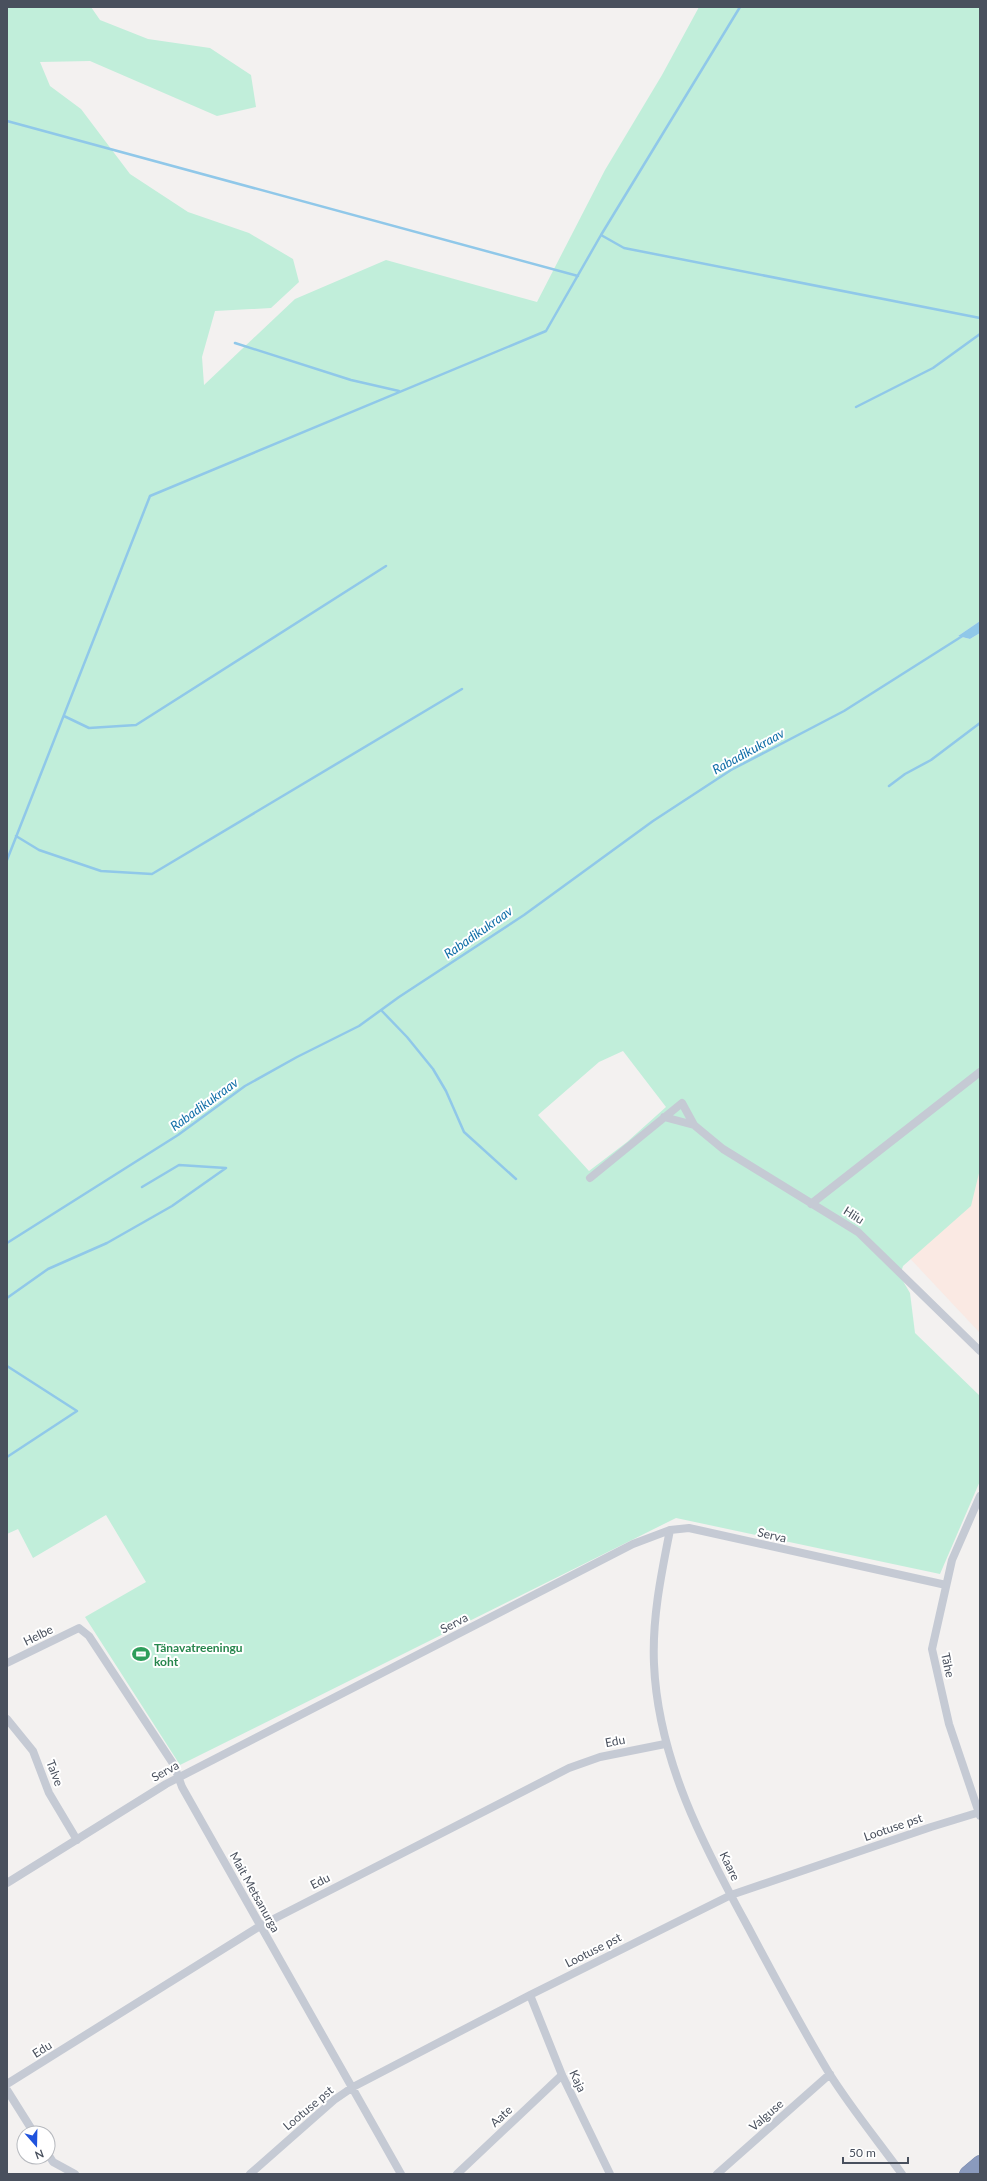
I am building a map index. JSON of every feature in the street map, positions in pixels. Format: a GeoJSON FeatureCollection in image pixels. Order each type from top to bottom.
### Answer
{"type":"FeatureCollection","features":[{"type":"Feature","properties":{"kind":"highway"},"geometry":{"type":"LineString","coordinates":[[967,2174],[980,2163]]}},
{"type":"Feature","properties":{"kind":"street"},"geometry":{"type":"LineString","coordinates":[[811,1204],[980,1072]]}},
{"type":"Feature","properties":{"kind":"street","name":"Hiiu"},"geometry":{"type":"LineString","coordinates":[[590,1178],[682,1103],[694,1125],[724,1149],[858,1232],[980,1351]]}},
{"type":"Feature","properties":{"kind":"street","name":"Hiiu"},"geometry":{"type":"LineString","coordinates":[[664,1117],[694,1125]]}},
{"type":"Feature","properties":{"kind":"street","name":"Tähe"},"geometry":{"type":"LineString","coordinates":[[980,1496],[952,1560],[932,1649],[948,1724],[980,1814]]}},
{"type":"Feature","properties":{"kind":"street","name":"Serva"},"geometry":{"type":"LineString","coordinates":[[7,1884],[178,1777],[626,1548],[670,1530],[688,1528],[946,1585]]}},
{"type":"Feature","properties":{"kind":"street","name":"Kaare"},"geometry":{"type":"LineString","coordinates":[[670,1530],[657,1598],[654,1665],[665,1744],[684,1798],[731,1896],[830,2074],[902,2174]]}},
{"type":"Feature","properties":{"kind":"street","name":"Mait Metsanurga"},"geometry":{"type":"LineString","coordinates":[[79,1628],[93,1643],[174,1765],[178,1777],[260,1926],[353,2087],[401,2174]]}},
{"type":"Feature","properties":{"kind":"street","name":"Helbe"},"geometry":{"type":"LineString","coordinates":[[7,1663],[79,1628]]}},
{"type":"Feature","properties":{"kind":"street","name":"Talve"},"geometry":{"type":"LineString","coordinates":[[7,1719],[33,1751],[49,1793],[77,1840]]}},
{"type":"Feature","properties":{"kind":"street","name":"Edu"},"geometry":{"type":"LineString","coordinates":[[7,2084],[260,1926],[569,1768],[600,1757],[665,1744]]}},
{"type":"Feature","properties":{"kind":"street","name":"Lootuse pst"},"geometry":{"type":"LineString","coordinates":[[250,2174],[334,2100],[353,2087],[530,1995],[731,1896],[931,1827],[980,1814]]}},
{"type":"Feature","properties":{"kind":"street","name":"Kaja"},"geometry":{"type":"LineString","coordinates":[[530,1995],[562,2075],[610,2174]]}},
{"type":"Feature","properties":{"kind":"street","name":"Valguse"},"geometry":{"type":"LineString","coordinates":[[717,2174],[830,2074]]}},
{"type":"Feature","properties":{"kind":"street","name":"Aate"},"geometry":{"type":"LineString","coordinates":[[457,2174],[562,2075]]}},
{"type":"Feature","properties":{"kind":"street"},"geometry":{"type":"LineString","coordinates":[[7,2090],[29,2125]]}},
{"type":"Feature","properties":{"kind":"street"},"geometry":{"type":"LineString","coordinates":[[56,2164],[75,2174]]}},
{"type":"Feature","properties":{"kind":"shaded area"},"geometry":{"type":"Polygon","coordinates":[[[980,1081],[980,1333],[842,1186],[980,1081]]]}},
{"type":"Feature","properties":{"kind":"green space"},"geometry":{"type":"Polygon","coordinates":[[[7,7],[91,7],[100,20],[148,39],[210,48],[251,75],[256,107],[217,116],[90,61],[40,62],[50,86],[81,109],[130,174],[188,212],[249,233],[293,259],[299,282],[271,308],[215,311],[202,357],[204,385],[295,299],[386,260],[537,302],[605,170],[662,75],[699,7],[980,7],[980,621],[958,636],[970,639],[980,633],[980,1169],[971,1206],[903,1266],[900,1276],[910,1293],[915,1333],[980,1396],[980,1481],[940,1574],[676,1518],[180,1765],[85,1617],[146,1582],[106,1515],[33,1558],[18,1529],[7,1534],[7,7]],[[623,1051],[599,1062],[538,1115],[589,1171],[627,1142],[666,1107],[623,1051]]]}},
{"type":"Feature","properties":{"kind":"water"},"geometry":{"type":"Polygon","coordinates":[[[980,621],[980,633],[970,639],[958,636],[980,621]]]}},
{"type":"Feature","properties":{"kind":"waterway"},"geometry":{"type":"LineString","coordinates":[[7,860],[150,496],[546,331],[601,235],[740,7]]}},
{"type":"Feature","properties":{"kind":"waterway"},"geometry":{"type":"LineString","coordinates":[[7,121],[578,276]]}},
{"type":"Feature","properties":{"kind":"waterway"},"geometry":{"type":"LineString","coordinates":[[601,235],[624,248],[980,318]]}},
{"type":"Feature","properties":{"kind":"waterway"},"geometry":{"type":"LineString","coordinates":[[856,407],[933,368],[980,334]]}},
{"type":"Feature","properties":{"kind":"waterway"},"geometry":{"type":"LineString","coordinates":[[235,343],[351,380],[399,391]]}},
{"type":"Feature","properties":{"kind":"waterway"},"geometry":{"type":"LineString","coordinates":[[64,716],[89,728],[136,725],[386,566]]}},
{"type":"Feature","properties":{"kind":"waterway","name":"Rabadikukraav"},"geometry":{"type":"LineString","coordinates":[[7,1243],[178,1135],[245,1086],[297,1057],[359,1026],[399,997],[524,915],[653,821],[731,770],[844,711],[964,635]]}},
{"type":"Feature","properties":{"kind":"waterway"},"geometry":{"type":"LineString","coordinates":[[16,836],[39,850],[101,871],[152,874],[462,689]]}},
{"type":"Feature","properties":{"kind":"waterway"},"geometry":{"type":"LineString","coordinates":[[889,786],[905,774],[931,760],[980,723]]}},
{"type":"Feature","properties":{"kind":"waterway"},"geometry":{"type":"LineString","coordinates":[[381,1010],[407,1037],[433,1069],[446,1091],[464,1132],[516,1179]]}},
{"type":"Feature","properties":{"kind":"waterway"},"geometry":{"type":"LineString","coordinates":[[7,1298],[48,1269],[107,1243],[172,1206],[226,1168],[179,1165],[142,1187]]}},
{"type":"Feature","properties":{"kind":"waterway"},"geometry":{"type":"LineString","coordinates":[[7,1366],[77,1411],[7,1457]]}},
{"type":"Feature","properties":{"kind":"place","name":"Tänavatreeningu koht"},"geometry":{"type":"Point","coordinates":[141,1654]}}]}
